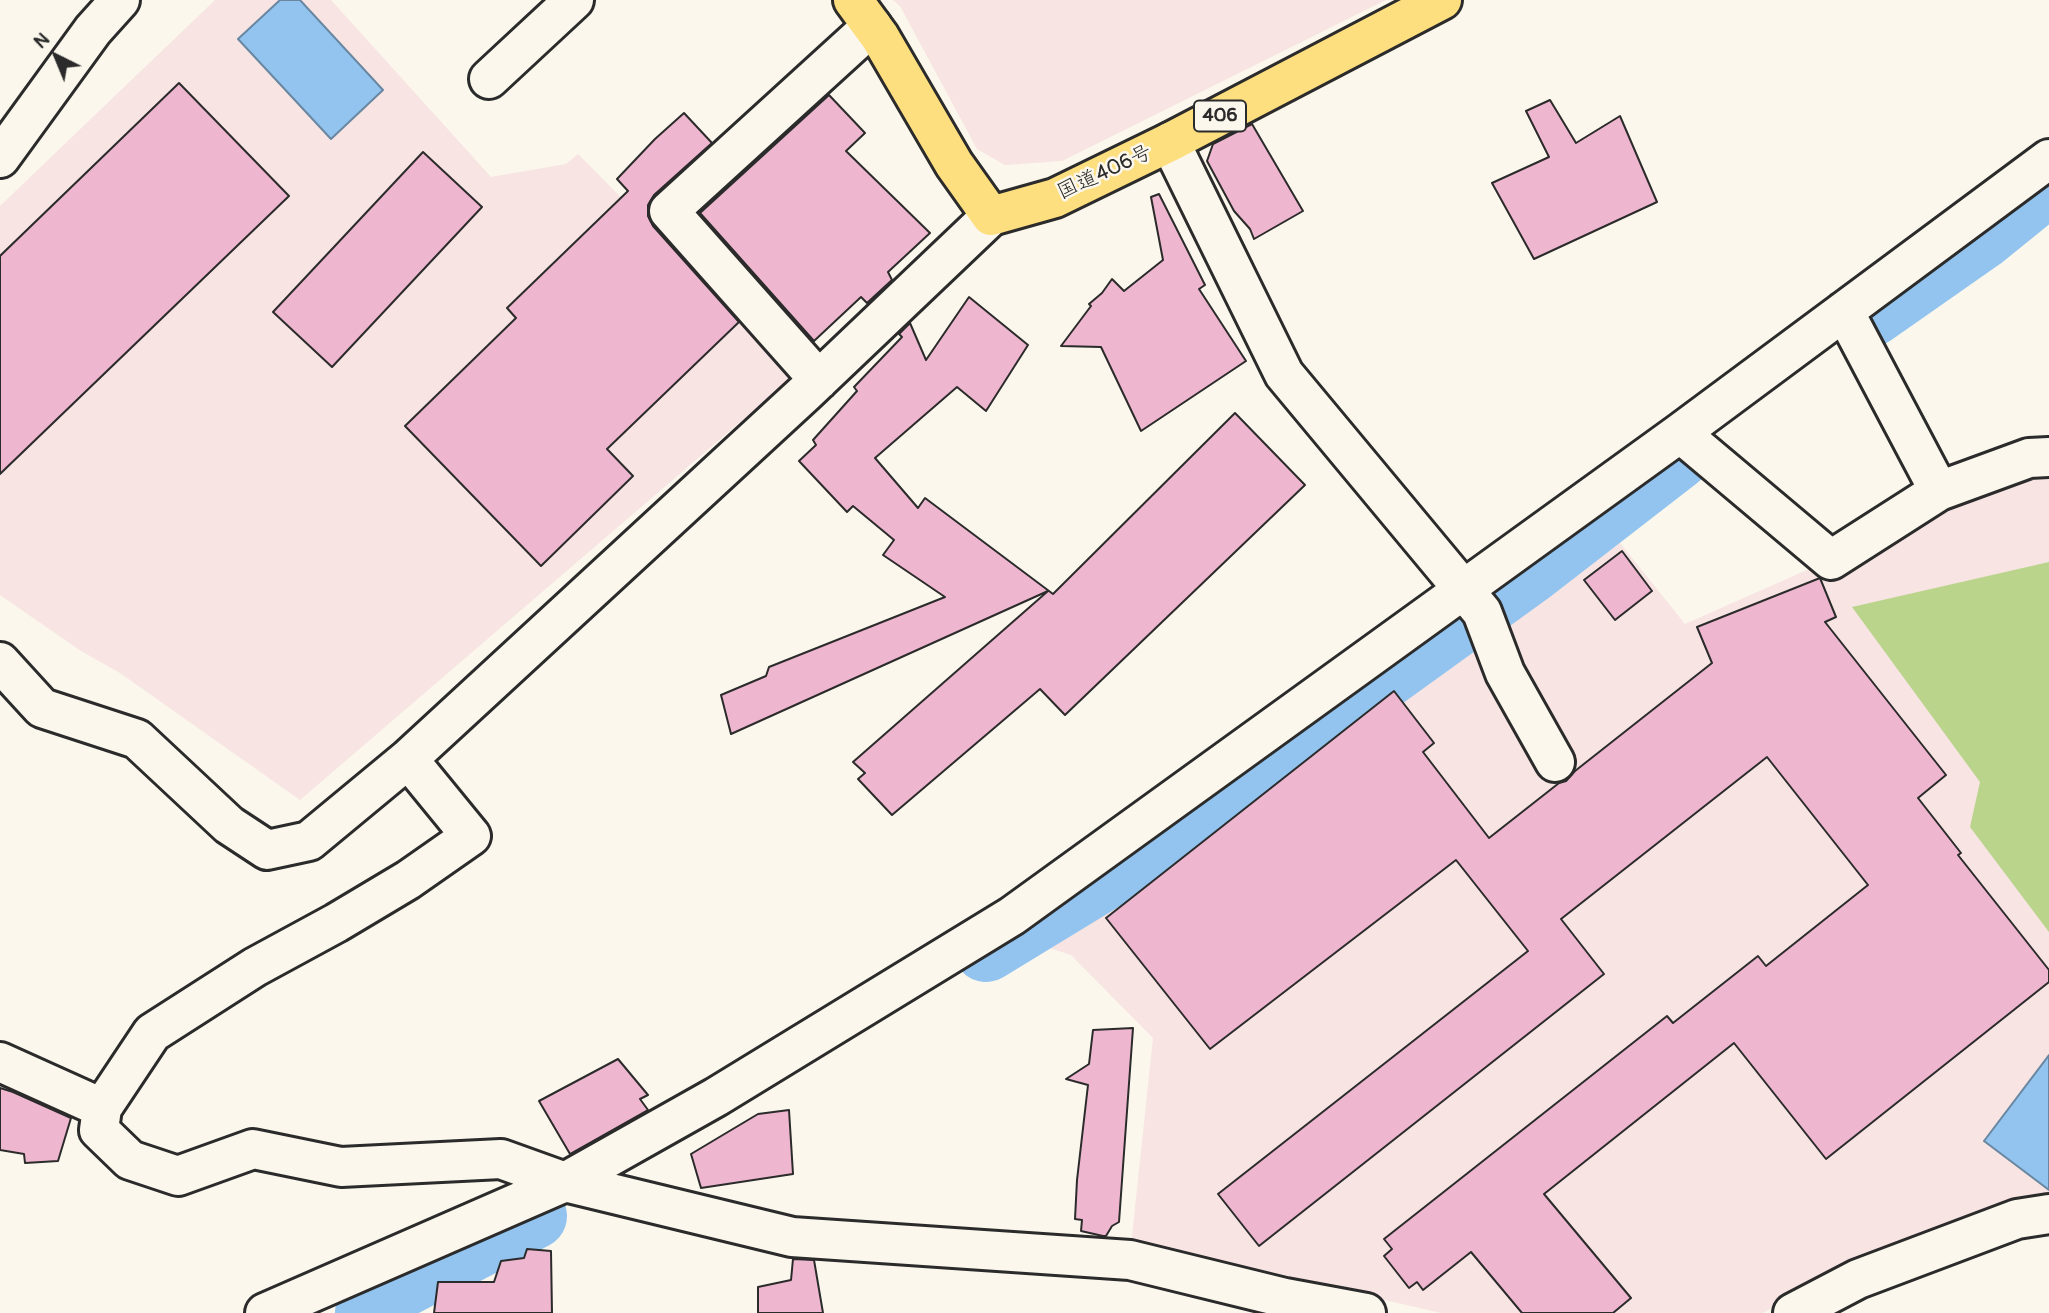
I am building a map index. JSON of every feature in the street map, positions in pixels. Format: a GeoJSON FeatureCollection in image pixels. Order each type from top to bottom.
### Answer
{"type":"FeatureCollection","features":[{"type":"Feature","properties":{"kind":"highway","name":"国道406号"},"geometry":{"type":"LineString","coordinates":[[991,216],[1055,198],[1170,142],[1442,0]]}},
{"type":"Feature","properties":{"kind":"highway"},"geometry":{"type":"LineString","coordinates":[[863,13],[954,164],[991,216]]}},
{"type":"Feature","properties":{"kind":"street"},"geometry":{"type":"LineString","coordinates":[[0,158],[93,30],[120,0]]}},
{"type":"Feature","properties":{"kind":"street"},"geometry":{"type":"LineString","coordinates":[[489,79],[574,0]]}},
{"type":"Feature","properties":{"kind":"street"},"geometry":{"type":"LineString","coordinates":[[819,380],[668,211],[863,13]]}},
{"type":"Feature","properties":{"kind":"street"},"geometry":{"type":"LineString","coordinates":[[1170,142],[1284,374],[1473,601],[1505,673],[1555,762]]}},
{"type":"Feature","properties":{"kind":"street"},"geometry":{"type":"LineString","coordinates":[[265,1313],[565,1182],[716,1097],[1012,916],[1473,601],[1680,433],[2049,159]]}},
{"type":"Feature","properties":{"kind":"street"},"geometry":{"type":"LineString","coordinates":[[0,662],[42,708],[137,739],[229,825],[267,850],[309,841],[408,759],[819,380],[991,216]]}},
{"type":"Feature","properties":{"kind":"street"},"geometry":{"type":"LineString","coordinates":[[1844,311],[1939,491]]}},
{"type":"Feature","properties":{"kind":"street"},"geometry":{"type":"LineString","coordinates":[[1680,433],[1831,560],[1939,491],[2029,458],[2049,457]]}},
{"type":"Feature","properties":{"kind":"street"},"geometry":{"type":"LineString","coordinates":[[408,759],[471,836],[408,880],[337,923],[255,967],[152,1033],[102,1108],[99,1130],[130,1160],[178,1176],[253,1149],[341,1167],[501,1159],[565,1182],[792,1237],[1130,1260],[1284,1298],[1366,1313]]}},
{"type":"Feature","properties":{"kind":"street"},"geometry":{"type":"LineString","coordinates":[[0,1062],[102,1108]]}},
{"type":"Feature","properties":{"kind":"street"},"geometry":{"type":"LineString","coordinates":[[1793,1313],[1858,1279],[2017,1219],[2049,1214]]}},
{"type":"Feature","properties":{"kind":"shaded area"},"geometry":{"type":"Polygon","coordinates":[[[215,0],[331,0],[491,177],[566,164],[578,154],[796,374],[300,800],[120,673],[81,651],[0,595],[0,206],[215,0]]]}},
{"type":"Feature","properties":{"kind":"shaded area"},"geometry":{"type":"Polygon","coordinates":[[[893,0],[1386,0],[1062,161],[1005,165],[977,149],[900,6],[893,0]]]}},
{"type":"Feature","properties":{"kind":"shaded area"},"geometry":{"type":"Polygon","coordinates":[[[2049,469],[2049,1197],[1845,1266],[1763,1313],[1441,1313],[1151,1246],[1131,1246],[1153,1038],[1071,955],[1028,941],[1050,930],[1604,523],[1685,624],[1816,566],[1939,502],[2049,469]]]}},
{"type":"Feature","properties":{"kind":"green space"},"geometry":{"type":"Polygon","coordinates":[[[2049,562],[2049,932],[1970,827],[1980,782],[1852,607],[2049,562]]]}},
{"type":"Feature","properties":{"kind":"water"},"geometry":{"type":"Polygon","coordinates":[[[280,0],[300,0],[383,90],[331,139],[238,39],[280,0]]]}},
{"type":"Feature","properties":{"kind":"water"},"geometry":{"type":"Polygon","coordinates":[[[2049,1055],[2049,1190],[1984,1141],[2049,1055]]]}},
{"type":"Feature","properties":{"kind":"building"},"geometry":{"type":"Polygon","coordinates":[[[179,83],[289,196],[0,474],[0,256],[179,83]]]}},
{"type":"Feature","properties":{"kind":"building"},"geometry":{"type":"Polygon","coordinates":[[[829,95],[865,133],[846,151],[930,233],[888,272],[892,280],[867,303],[861,297],[814,341],[700,213],[829,95]]]}},
{"type":"Feature","properties":{"kind":"building"},"geometry":{"type":"Polygon","coordinates":[[[1550,100],[1576,143],[1620,116],[1657,202],[1534,259],[1492,183],[1549,157],[1526,111],[1550,100]]]}},
{"type":"Feature","properties":{"kind":"building"},"geometry":{"type":"Polygon","coordinates":[[[684,113],[712,143],[654,195],[648,205],[648,216],[653,226],[739,322],[607,449],[633,476],[541,566],[405,426],[516,318],[507,308],[628,191],[617,179],[684,113]]]}},
{"type":"Feature","properties":{"kind":"building"},"geometry":{"type":"Polygon","coordinates":[[[1252,124],[1303,211],[1254,239],[1250,229],[1234,211],[1207,161],[1213,144],[1252,124]]]}},
{"type":"Feature","properties":{"kind":"building"},"geometry":{"type":"Polygon","coordinates":[[[423,152],[482,207],[332,367],[273,312],[423,152]]]}},
{"type":"Feature","properties":{"kind":"building"},"geometry":{"type":"Polygon","coordinates":[[[1159,194],[1205,285],[1199,289],[1246,361],[1141,431],[1101,347],[1061,346],[1091,306],[1089,304],[1102,293],[1112,279],[1124,291],[1163,260],[1151,197],[1159,194]]]}},
{"type":"Feature","properties":{"kind":"building"},"geometry":{"type":"Polygon","coordinates":[[[969,297],[1028,345],[986,411],[957,387],[875,458],[918,508],[925,498],[1053,594],[1235,413],[1305,485],[1065,715],[1040,689],[892,815],[858,779],[865,773],[853,762],[1048,591],[731,734],[721,695],[766,676],[769,667],[945,597],[883,555],[894,540],[853,506],[847,512],[799,461],[816,445],[813,440],[857,391],[854,387],[902,337],[899,334],[910,323],[926,360],[969,297]]]}},
{"type":"Feature","properties":{"kind":"building"},"geometry":{"type":"Polygon","coordinates":[[[1622,551],[1652,591],[1615,620],[1584,580],[1622,551]]]}},
{"type":"Feature","properties":{"kind":"building"},"geometry":{"type":"Polygon","coordinates":[[[1820,578],[1836,617],[1825,622],[1946,775],[1918,798],[1961,853],[1958,855],[2049,970],[2049,982],[1826,1159],[1734,1043],[1544,1194],[1631,1298],[1613,1313],[1522,1313],[1471,1252],[1423,1290],[1417,1282],[1409,1288],[1384,1256],[1392,1249],[1384,1239],[1667,1016],[1673,1023],[1758,956],[1766,966],[1868,885],[1767,757],[1561,919],[1604,974],[1259,1246],[1218,1194],[1528,951],[1456,860],[1210,1049],[1106,918],[1394,691],[1434,743],[1423,752],[1489,838],[1559,783],[1566,781],[1575,771],[1712,663],[1697,627],[1820,578]]]}},
{"type":"Feature","properties":{"kind":"building"},"geometry":{"type":"Polygon","coordinates":[[[1133,1028],[1119,1222],[1103,1236],[1081,1231],[1082,1220],[1075,1219],[1088,1085],[1066,1079],[1089,1064],[1093,1030],[1133,1028]]]}},
{"type":"Feature","properties":{"kind":"building"},"geometry":{"type":"Polygon","coordinates":[[[618,1059],[648,1095],[640,1099],[648,1110],[570,1154],[539,1101],[618,1059]]]}},
{"type":"Feature","properties":{"kind":"building"},"geometry":{"type":"Polygon","coordinates":[[[0,1088],[71,1118],[58,1161],[25,1163],[24,1154],[0,1150],[0,1088]]]}},
{"type":"Feature","properties":{"kind":"building"},"geometry":{"type":"Polygon","coordinates":[[[789,1110],[793,1174],[701,1188],[691,1154],[758,1114],[789,1110]]]}},
{"type":"Feature","properties":{"kind":"building"},"geometry":{"type":"Polygon","coordinates":[[[527,1249],[551,1251],[552,1313],[434,1313],[438,1282],[494,1282],[501,1261],[524,1258],[527,1249]]]}},
{"type":"Feature","properties":{"kind":"building"},"geometry":{"type":"Polygon","coordinates":[[[793,1259],[814,1260],[823,1313],[758,1313],[758,1287],[791,1280],[793,1259]]]}},
{"type":"Feature","properties":{"kind":"waterway"},"geometry":{"type":"LineString","coordinates":[[1871,314],[1981,237],[2049,182]]}},
{"type":"Feature","properties":{"kind":"waterway"},"geometry":{"type":"LineString","coordinates":[[986,949],[1114,871],[1531,570],[1677,457]]}},
{"type":"Feature","properties":{"kind":"waterway"},"geometry":{"type":"LineString","coordinates":[[368,1313],[378,1297],[534,1216]]}}]}
